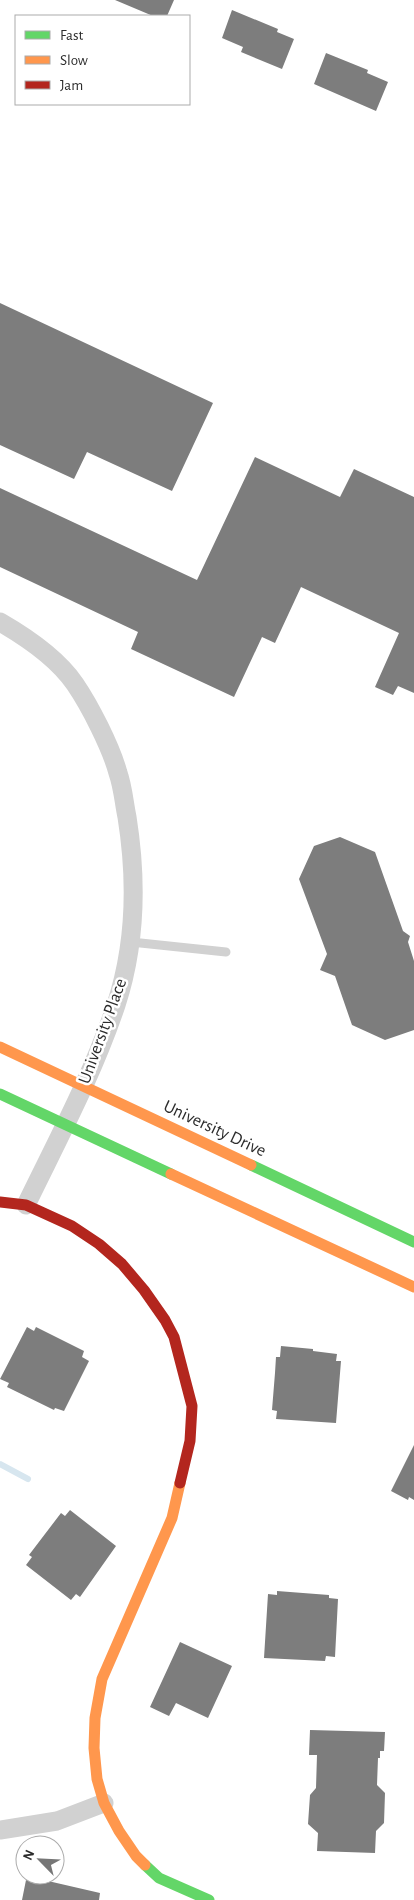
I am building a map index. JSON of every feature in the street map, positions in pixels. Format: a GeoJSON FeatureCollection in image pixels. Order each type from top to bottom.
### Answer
{"type":"FeatureCollection","features":[{"type":"Feature","properties":{"kind":"main road","name":"University Drive"},"geometry":{"type":"LineString","coordinates":[[0,1047],[414,1242]]}},
{"type":"Feature","properties":{"kind":"main road"},"geometry":{"type":"LineString","coordinates":[[0,1094],[414,1287]]}},
{"type":"Feature","properties":{"kind":"main road"},"geometry":{"type":"LineString","coordinates":[[0,1202],[26,1205],[72,1226],[99,1244],[122,1264],[144,1290],[165,1320],[174,1337],[192,1406],[190,1441],[172,1518],[102,1679],[95,1718],[94,1748],[97,1779],[104,1803],[119,1831],[136,1856],[159,1878],[209,1900]]}},
{"type":"Feature","properties":{"kind":"street","name":"University Place"},"geometry":{"type":"LineString","coordinates":[[0,622],[18,632],[44,651],[74,683],[111,752],[123,792],[131,845],[133,914],[131,942],[116,1004],[83,1086],[26,1205]]}},
{"type":"Feature","properties":{"kind":"street"},"geometry":{"type":"LineString","coordinates":[[0,1830],[57,1821],[104,1803]]}},
{"type":"Feature","properties":{"kind":"lane"},"geometry":{"type":"LineString","coordinates":[[131,942],[226,952]]}},
{"type":"Feature","properties":{"kind":"building"},"geometry":{"type":"Polygon","coordinates":[[[115,0],[174,0],[167,15],[151,15],[115,0]]]}},
{"type":"Feature","properties":{"kind":"building"},"geometry":{"type":"Polygon","coordinates":[[[232,10],[278,29],[277,32],[294,39],[282,69],[241,52],[243,47],[222,38],[232,10]]]}},
{"type":"Feature","properties":{"kind":"building"},"geometry":{"type":"Polygon","coordinates":[[[326,53],[368,70],[367,73],[388,82],[376,111],[314,84],[326,53]]]}},
{"type":"Feature","properties":{"kind":"building"},"geometry":{"type":"Polygon","coordinates":[[[0,303],[213,403],[172,491],[87,452],[74,479],[0,445],[0,303]]]}},
{"type":"Feature","properties":{"kind":"building"},"geometry":{"type":"Polygon","coordinates":[[[255,457],[340,497],[354,469],[414,497],[414,693],[398,686],[393,695],[375,687],[399,633],[301,587],[275,643],[262,637],[234,697],[131,649],[138,632],[0,567],[0,488],[197,580],[255,457]]]}},
{"type":"Feature","properties":{"kind":"building"},"geometry":{"type":"Polygon","coordinates":[[[340,837],[375,852],[403,931],[410,936],[408,942],[414,961],[414,1030],[385,1040],[352,1025],[335,976],[320,970],[327,954],[299,879],[314,846],[340,837]]]}},
{"type":"Feature","properties":{"kind":"building"},"geometry":{"type":"Polygon","coordinates":[[[27,1327],[34,1331],[36,1327],[84,1351],[82,1357],[89,1361],[64,1411],[55,1408],[54,1410],[7,1387],[9,1383],[0,1379],[27,1327]]]}},
{"type":"Feature","properties":{"kind":"building"},"geometry":{"type":"Polygon","coordinates":[[[281,1346],[313,1349],[313,1351],[337,1354],[336,1361],[341,1361],[336,1423],[276,1419],[277,1411],[272,1410],[276,1357],[280,1357],[281,1346]]]}},
{"type":"Feature","properties":{"kind":"building"},"geometry":{"type":"Polygon","coordinates":[[[414,1445],[414,1500],[409,1497],[408,1500],[391,1491],[414,1445]]]}},
{"type":"Feature","properties":{"kind":"building"},"geometry":{"type":"Polygon","coordinates":[[[70,1510],[116,1546],[80,1597],[76,1594],[71,1600],[26,1565],[32,1557],[29,1555],[61,1513],[65,1516],[70,1510]]]}},
{"type":"Feature","properties":{"kind":"building"},"geometry":{"type":"Polygon","coordinates":[[[277,1591],[329,1595],[329,1598],[338,1599],[335,1657],[326,1656],[325,1661],[264,1658],[268,1594],[277,1595],[277,1591]]]}},
{"type":"Feature","properties":{"kind":"building"},"geometry":{"type":"Polygon","coordinates":[[[180,1642],[232,1666],[208,1718],[176,1703],[169,1716],[150,1707],[180,1642]]]}},
{"type":"Feature","properties":{"kind":"building"},"geometry":{"type":"Polygon","coordinates":[[[310,1730],[385,1732],[384,1751],[380,1751],[380,1758],[378,1758],[377,1785],[385,1793],[384,1823],[376,1831],[375,1853],[317,1851],[318,1833],[308,1824],[310,1795],[316,1788],[317,1755],[309,1755],[310,1730]]]}},
{"type":"Feature","properties":{"kind":"building"},"geometry":{"type":"Polygon","coordinates":[[[25,1885],[65,1885],[100,1893],[99,1900],[22,1900],[25,1885]]]}},
{"type":"Feature","properties":{"kind":"waterway"},"geometry":{"type":"LineString","coordinates":[[0,1464],[28,1479]]}},
{"type":"Feature","properties":{"kind":"traffic: fast"},"geometry":{"type":"LineString","coordinates":[[0,1094],[171,1174]]}},
{"type":"Feature","properties":{"kind":"traffic: fast"},"geometry":{"type":"LineString","coordinates":[[251,1165],[414,1242]]}},
{"type":"Feature","properties":{"kind":"traffic: fast"},"geometry":{"type":"LineString","coordinates":[[145,1865],[159,1878],[209,1900]]}},
{"type":"Feature","properties":{"kind":"traffic: slow"},"geometry":{"type":"LineString","coordinates":[[0,1047],[251,1165]]}},
{"type":"Feature","properties":{"kind":"traffic: slow"},"geometry":{"type":"LineString","coordinates":[[171,1174],[414,1287]]}},
{"type":"Feature","properties":{"kind":"traffic: slow"},"geometry":{"type":"LineString","coordinates":[[145,1865],[136,1856],[119,1831],[104,1803],[97,1779],[94,1748],[95,1718],[102,1679],[172,1518],[180,1483]]}},
{"type":"Feature","properties":{"kind":"traffic: jam"},"geometry":{"type":"LineString","coordinates":[[0,1202],[26,1205],[72,1226],[99,1244],[122,1264],[144,1290],[165,1320],[174,1337],[192,1406],[190,1441],[180,1483]]}}]}
